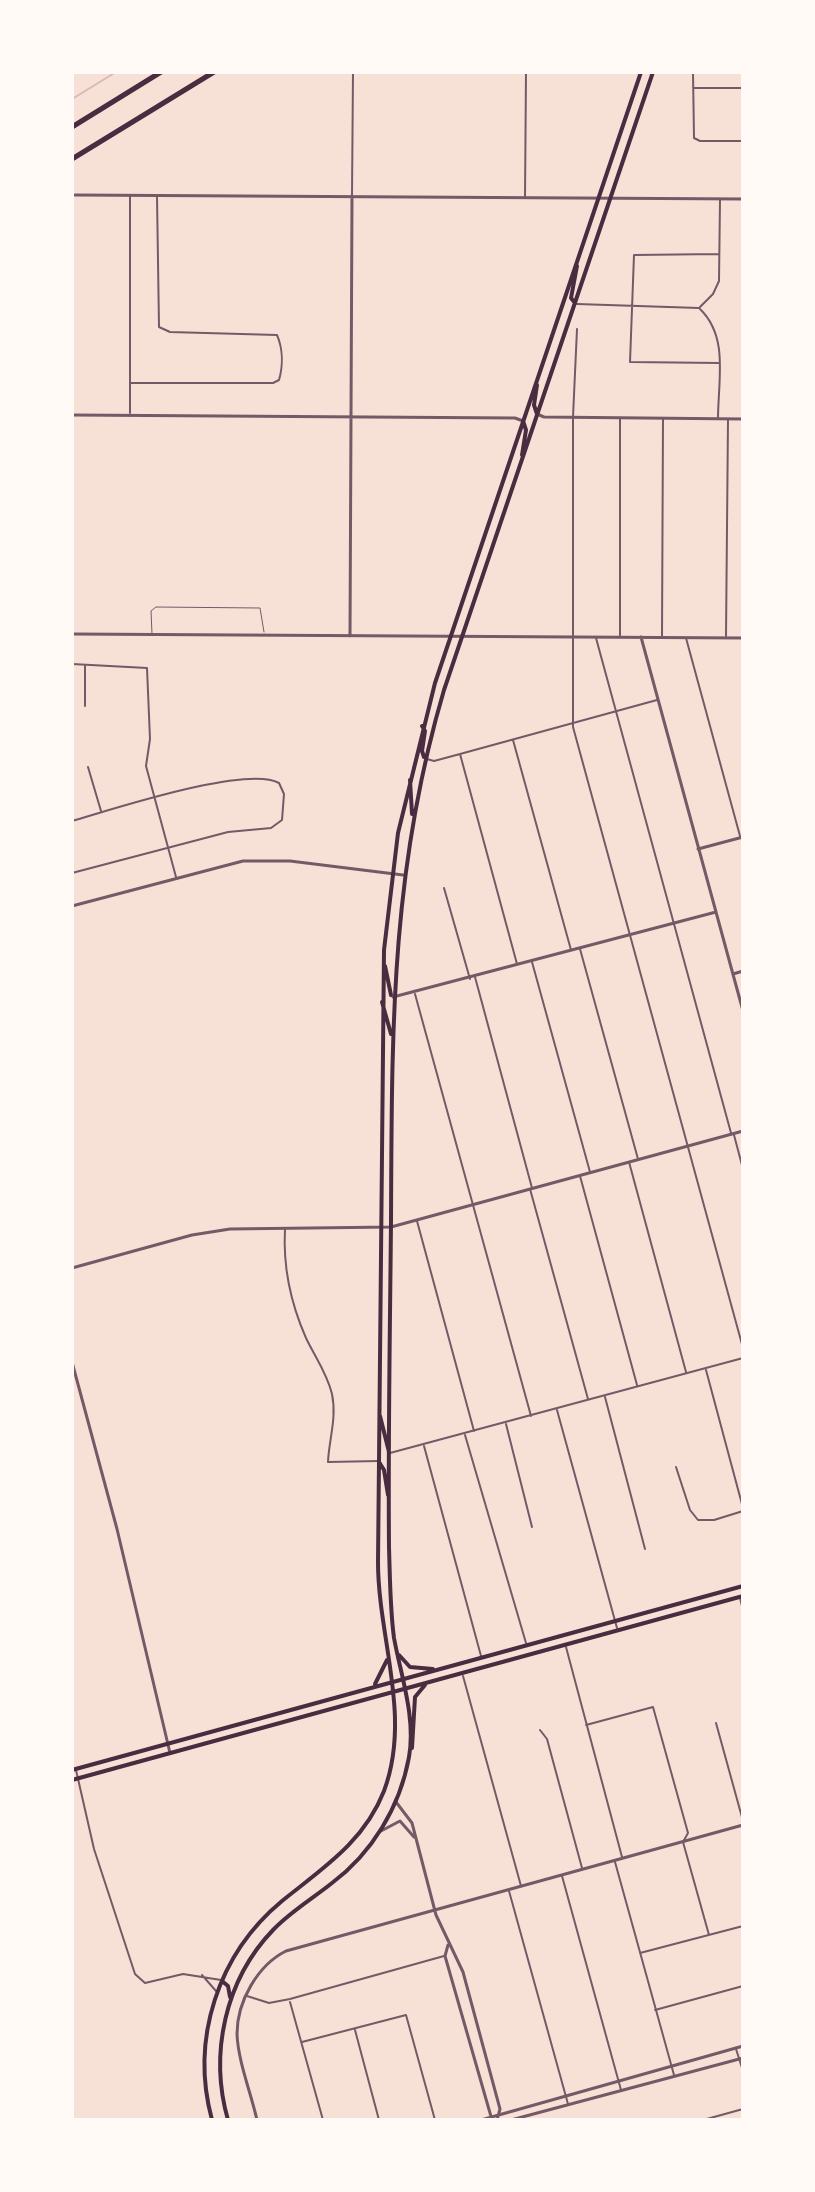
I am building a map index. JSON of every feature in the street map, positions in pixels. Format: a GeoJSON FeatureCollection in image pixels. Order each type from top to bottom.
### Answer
{"type":"FeatureCollection","features":[{"type":"Feature","properties":{"kind":"highway"},"geometry":{"type":"LineString","coordinates":[[72,127],[161,72]]}},
{"type":"Feature","properties":{"kind":"highway"},"geometry":{"type":"LineString","coordinates":[[72,159],[214,72]]}},
{"type":"Feature","properties":{"kind":"main road"},"geometry":{"type":"LineString","coordinates":[[212,2120],[206,2087],[205,2047],[222,1981],[259,1923],[330,1866],[371,1817],[392,1765],[394,1693],[379,1600],[379,1413],[382,1001],[392,874],[422,726],[641,72]]}},
{"type":"Feature","properties":{"kind":"main road"},"geometry":{"type":"LineString","coordinates":[[410,1754],[405,1690],[390,1601],[389,1497],[392,1036],[403,875],[425,758],[462,636],[653,72]]}},
{"type":"Feature","properties":{"kind":"main road"},"geometry":{"type":"LineString","coordinates":[[575,303],[571,298],[579,271],[577,263]]}},
{"type":"Feature","properties":{"kind":"main road"},"geometry":{"type":"LineString","coordinates":[[536,382],[534,405],[537,414]]}},
{"type":"Feature","properties":{"kind":"main road"},"geometry":{"type":"LineString","coordinates":[[522,457],[526,430],[523,421]]}},
{"type":"Feature","properties":{"kind":"main road"},"geometry":{"type":"LineString","coordinates":[[422,726],[425,731],[422,751],[425,758]]}},
{"type":"Feature","properties":{"kind":"main road"},"geometry":{"type":"LineString","coordinates":[[410,779],[412,816]]}},
{"type":"Feature","properties":{"kind":"main road"},"geometry":{"type":"LineString","coordinates":[[383,964],[388,970],[388,991],[393,997]]}},
{"type":"Feature","properties":{"kind":"main road"},"geometry":{"type":"LineString","coordinates":[[382,1001],[387,1012],[387,1031],[392,1036]]}},
{"type":"Feature","properties":{"kind":"main road"},"geometry":{"type":"LineString","coordinates":[[379,1413],[384,1442],[390,1453]]}},
{"type":"Feature","properties":{"kind":"main road"},"geometry":{"type":"LineString","coordinates":[[379,1461],[384,1470],[385,1490],[389,1497]]}},
{"type":"Feature","properties":{"kind":"main road"},"geometry":{"type":"LineString","coordinates":[[74,1769],[743,1586]]}},
{"type":"Feature","properties":{"kind":"main road"},"geometry":{"type":"LineString","coordinates":[[72,1780],[463,1675],[741,1596]]}},
{"type":"Feature","properties":{"kind":"main road"},"geometry":{"type":"LineString","coordinates":[[379,1600],[390,1601]]}},
{"type":"Feature","properties":{"kind":"main road"},"geometry":{"type":"LineString","coordinates":[[396,1650],[410,1667],[441,1669]]}},
{"type":"Feature","properties":{"kind":"main road"},"geometry":{"type":"LineString","coordinates":[[373,1686],[385,1670],[387,1658]]}},
{"type":"Feature","properties":{"kind":"main road"},"geometry":{"type":"LineString","coordinates":[[229,2003],[248,1962],[272,1931],[347,1871],[379,1833],[396,1802],[414,1740],[415,1697],[426,1685]]}},
{"type":"Feature","properties":{"kind":"main road"},"geometry":{"type":"LineString","coordinates":[[126,1755],[128,1765]]}},
{"type":"Feature","properties":{"kind":"main road"},"geometry":{"type":"LineString","coordinates":[[222,1981],[229,1990],[220,2063],[228,2120]]}},
{"type":"Feature","properties":{"kind":"street"},"geometry":{"type":"LineString","coordinates":[[350,636],[353,72]]}},
{"type":"Feature","properties":{"kind":"street"},"geometry":{"type":"LineString","coordinates":[[525,198],[526,72]]}},
{"type":"Feature","properties":{"kind":"street"},"geometry":{"type":"LineString","coordinates":[[693,72],[694,138],[700,141],[743,141]]}},
{"type":"Feature","properties":{"kind":"street"},"geometry":{"type":"LineString","coordinates":[[693,88],[743,88]]}},
{"type":"Feature","properties":{"kind":"street"},"geometry":{"type":"LineString","coordinates":[[75,195],[743,199]]}},
{"type":"Feature","properties":{"kind":"street"},"geometry":{"type":"LineString","coordinates":[[130,196],[130,414]]}},
{"type":"Feature","properties":{"kind":"street"},"geometry":{"type":"LineString","coordinates":[[130,383],[273,383],[279,380],[281,372],[281,344],[277,335],[170,332],[159,327],[157,196]]}},
{"type":"Feature","properties":{"kind":"street"},"geometry":{"type":"LineString","coordinates":[[699,308],[717,288],[720,198]]}},
{"type":"Feature","properties":{"kind":"street"},"geometry":{"type":"LineString","coordinates":[[719,254],[634,255],[630,362],[719,363]]}},
{"type":"Feature","properties":{"kind":"street"},"geometry":{"type":"LineString","coordinates":[[575,303],[581,307],[699,308],[716,328],[718,419]]}},
{"type":"Feature","properties":{"kind":"street"},"geometry":{"type":"LineString","coordinates":[[577,329],[573,417],[573,723],[743,1348]]}},
{"type":"Feature","properties":{"kind":"street"},"geometry":{"type":"LineString","coordinates":[[537,414],[743,419]]}},
{"type":"Feature","properties":{"kind":"street"},"geometry":{"type":"LineString","coordinates":[[72,415],[523,421]]}},
{"type":"Feature","properties":{"kind":"street"},"geometry":{"type":"LineString","coordinates":[[620,418],[620,637]]}},
{"type":"Feature","properties":{"kind":"street"},"geometry":{"type":"LineString","coordinates":[[662,637],[663,418]]}},
{"type":"Feature","properties":{"kind":"street"},"geometry":{"type":"LineString","coordinates":[[726,638],[728,419]]}},
{"type":"Feature","properties":{"kind":"street"},"geometry":{"type":"LineString","coordinates":[[72,634],[743,638]]}},
{"type":"Feature","properties":{"kind":"street"},"geometry":{"type":"LineString","coordinates":[[595,637],[743,1169]]}},
{"type":"Feature","properties":{"kind":"street"},"geometry":{"type":"LineString","coordinates":[[641,637],[743,1011]]}},
{"type":"Feature","properties":{"kind":"street"},"geometry":{"type":"LineString","coordinates":[[686,638],[742,837],[698,849]]}},
{"type":"Feature","properties":{"kind":"street"},"geometry":{"type":"LineString","coordinates":[[72,664],[147,668],[150,739],[146,766],[176,878]]}},
{"type":"Feature","properties":{"kind":"street"},"geometry":{"type":"LineString","coordinates":[[85,664],[85,706]]}},
{"type":"Feature","properties":{"kind":"street"},"geometry":{"type":"LineString","coordinates":[[425,758],[434,761],[658,700]]}},
{"type":"Feature","properties":{"kind":"street"},"geometry":{"type":"LineString","coordinates":[[513,739],[571,951]]}},
{"type":"Feature","properties":{"kind":"street"},"geometry":{"type":"LineString","coordinates":[[460,754],[518,965]]}},
{"type":"Feature","properties":{"kind":"street"},"geometry":{"type":"LineString","coordinates":[[88,767],[101,813]]}},
{"type":"Feature","properties":{"kind":"street"},"geometry":{"type":"LineString","coordinates":[[72,821],[202,785],[268,779],[283,788],[284,805],[277,825],[228,832],[72,873]]}},
{"type":"Feature","properties":{"kind":"street"},"geometry":{"type":"LineString","coordinates":[[72,906],[243,861],[274,859],[403,875]]}},
{"type":"Feature","properties":{"kind":"street"},"geometry":{"type":"LineString","coordinates":[[444,888],[472,978],[588,1400]]}},
{"type":"Feature","properties":{"kind":"street"},"geometry":{"type":"LineString","coordinates":[[393,997],[415,994],[716,912]]}},
{"type":"Feature","properties":{"kind":"street"},"geometry":{"type":"LineString","coordinates":[[580,949],[638,1160]]}},
{"type":"Feature","properties":{"kind":"street"},"geometry":{"type":"LineString","coordinates":[[532,962],[590,1173]]}},
{"type":"Feature","properties":{"kind":"street"},"geometry":{"type":"LineString","coordinates":[[733,974],[743,971]]}},
{"type":"Feature","properties":{"kind":"street"},"geometry":{"type":"LineString","coordinates":[[415,994],[531,1416]]}},
{"type":"Feature","properties":{"kind":"street"},"geometry":{"type":"LineString","coordinates":[[72,1268],[202,1233],[391,1227],[743,1131]]}},
{"type":"Feature","properties":{"kind":"street"},"geometry":{"type":"LineString","coordinates":[[629,1162],[686,1373]]}},
{"type":"Feature","properties":{"kind":"street"},"geometry":{"type":"LineString","coordinates":[[580,1176],[638,1387]]}},
{"type":"Feature","properties":{"kind":"street"},"geometry":{"type":"LineString","coordinates":[[417,1220],[474,1431]]}},
{"type":"Feature","properties":{"kind":"street"},"geometry":{"type":"LineString","coordinates":[[285,1228],[284,1264],[305,1335],[332,1395],[334,1425],[328,1462],[379,1461]]}},
{"type":"Feature","properties":{"kind":"street"},"geometry":{"type":"LineString","coordinates":[[390,1453],[743,1358]]}},
{"type":"Feature","properties":{"kind":"street"},"geometry":{"type":"LineString","coordinates":[[72,1362],[170,1753]]}},
{"type":"Feature","properties":{"kind":"street"},"geometry":{"type":"LineString","coordinates":[[676,1467],[690,1510],[698,1520],[714,1520],[743,1510],[705,1369]]}},
{"type":"Feature","properties":{"kind":"street"},"geometry":{"type":"LineString","coordinates":[[605,1396],[645,1549]]}},
{"type":"Feature","properties":{"kind":"street"},"geometry":{"type":"LineString","coordinates":[[557,1409],[618,1631]]}},
{"type":"Feature","properties":{"kind":"street"},"geometry":{"type":"LineString","coordinates":[[506,1423],[532,1527]]}},
{"type":"Feature","properties":{"kind":"street"},"geometry":{"type":"LineString","coordinates":[[465,1434],[526,1644]]}},
{"type":"Feature","properties":{"kind":"street"},"geometry":{"type":"LineString","coordinates":[[424,1445],[481,1658]]}},
{"type":"Feature","properties":{"kind":"street"},"geometry":{"type":"LineString","coordinates":[[741,1596],[743,1610]]}},
{"type":"Feature","properties":{"kind":"street"},"geometry":{"type":"LineString","coordinates":[[566,1644],[623,1859]]}},
{"type":"Feature","properties":{"kind":"street"},"geometry":{"type":"LineString","coordinates":[[463,1675],[521,1886]]}},
{"type":"Feature","properties":{"kind":"street"},"geometry":{"type":"LineString","coordinates":[[586,1725],[653,1707],[688,1833],[683,1842],[709,1935]]}},
{"type":"Feature","properties":{"kind":"street"},"geometry":{"type":"LineString","coordinates":[[257,2120],[237,2037],[247,1996],[261,1969],[286,1951],[743,1823],[716,1723]]}},
{"type":"Feature","properties":{"kind":"street"},"geometry":{"type":"LineString","coordinates":[[540,1730],[547,1739],[583,1869]]}},
{"type":"Feature","properties":{"kind":"street"},"geometry":{"type":"LineString","coordinates":[[74,1769],[79,1778],[94,1849],[135,1974],[145,1983],[174,1975],[201,1975],[222,1981]]}},
{"type":"Feature","properties":{"kind":"street"},"geometry":{"type":"LineString","coordinates":[[396,1802],[412,1823],[435,1910],[448,1945],[445,1956],[493,2119]]}},
{"type":"Feature","properties":{"kind":"street"},"geometry":{"type":"LineString","coordinates":[[379,1833],[400,1821],[414,1837]]}},
{"type":"Feature","properties":{"kind":"street"},"geometry":{"type":"LineString","coordinates":[[615,1861],[674,2077]]}},
{"type":"Feature","properties":{"kind":"street"},"geometry":{"type":"LineString","coordinates":[[561,1875],[622,2090]]}},
{"type":"Feature","properties":{"kind":"street"},"geometry":{"type":"LineString","coordinates":[[509,1889],[568,2105]]}},
{"type":"Feature","properties":{"kind":"street"},"geometry":{"type":"LineString","coordinates":[[640,1953],[743,1926]]}},
{"type":"Feature","properties":{"kind":"street"},"geometry":{"type":"LineString","coordinates":[[448,1945],[453,1948],[463,1972],[500,2113]]}},
{"type":"Feature","properties":{"kind":"street"},"geometry":{"type":"LineString","coordinates":[[247,1996],[269,2003],[290,1999],[445,1956]]}},
{"type":"Feature","properties":{"kind":"street"},"geometry":{"type":"LineString","coordinates":[[201,1975],[211,1981],[217,1992]]}},
{"type":"Feature","properties":{"kind":"street"},"geometry":{"type":"LineString","coordinates":[[655,2010],[743,1986]]}},
{"type":"Feature","properties":{"kind":"street"},"geometry":{"type":"LineString","coordinates":[[290,1999],[323,2120]]}},
{"type":"Feature","properties":{"kind":"street"},"geometry":{"type":"LineString","coordinates":[[302,2042],[406,2015],[435,2120]]}},
{"type":"Feature","properties":{"kind":"street"},"geometry":{"type":"LineString","coordinates":[[354,2029],[379,2120]]}},
{"type":"Feature","properties":{"kind":"street"},"geometry":{"type":"LineString","coordinates":[[481,2120],[743,2046]]}},
{"type":"Feature","properties":{"kind":"street"},"geometry":{"type":"LineString","coordinates":[[736,2048],[743,2071]]}},
{"type":"Feature","properties":{"kind":"street"},"geometry":{"type":"LineString","coordinates":[[511,2120],[741,2059]]}},
{"type":"Feature","properties":{"kind":"street"},"geometry":{"type":"LineString","coordinates":[[703,2120],[743,2109]]}},
{"type":"Feature","properties":{"kind":"lane"},"geometry":{"type":"LineString","coordinates":[[152,634],[151,611],[156,607],[260,608],[264,613],[264,635]]}},
{"type":"Feature","properties":{"kind":"waterway"},"geometry":{"type":"LineString","coordinates":[[72,99],[116,72]]}}]}
